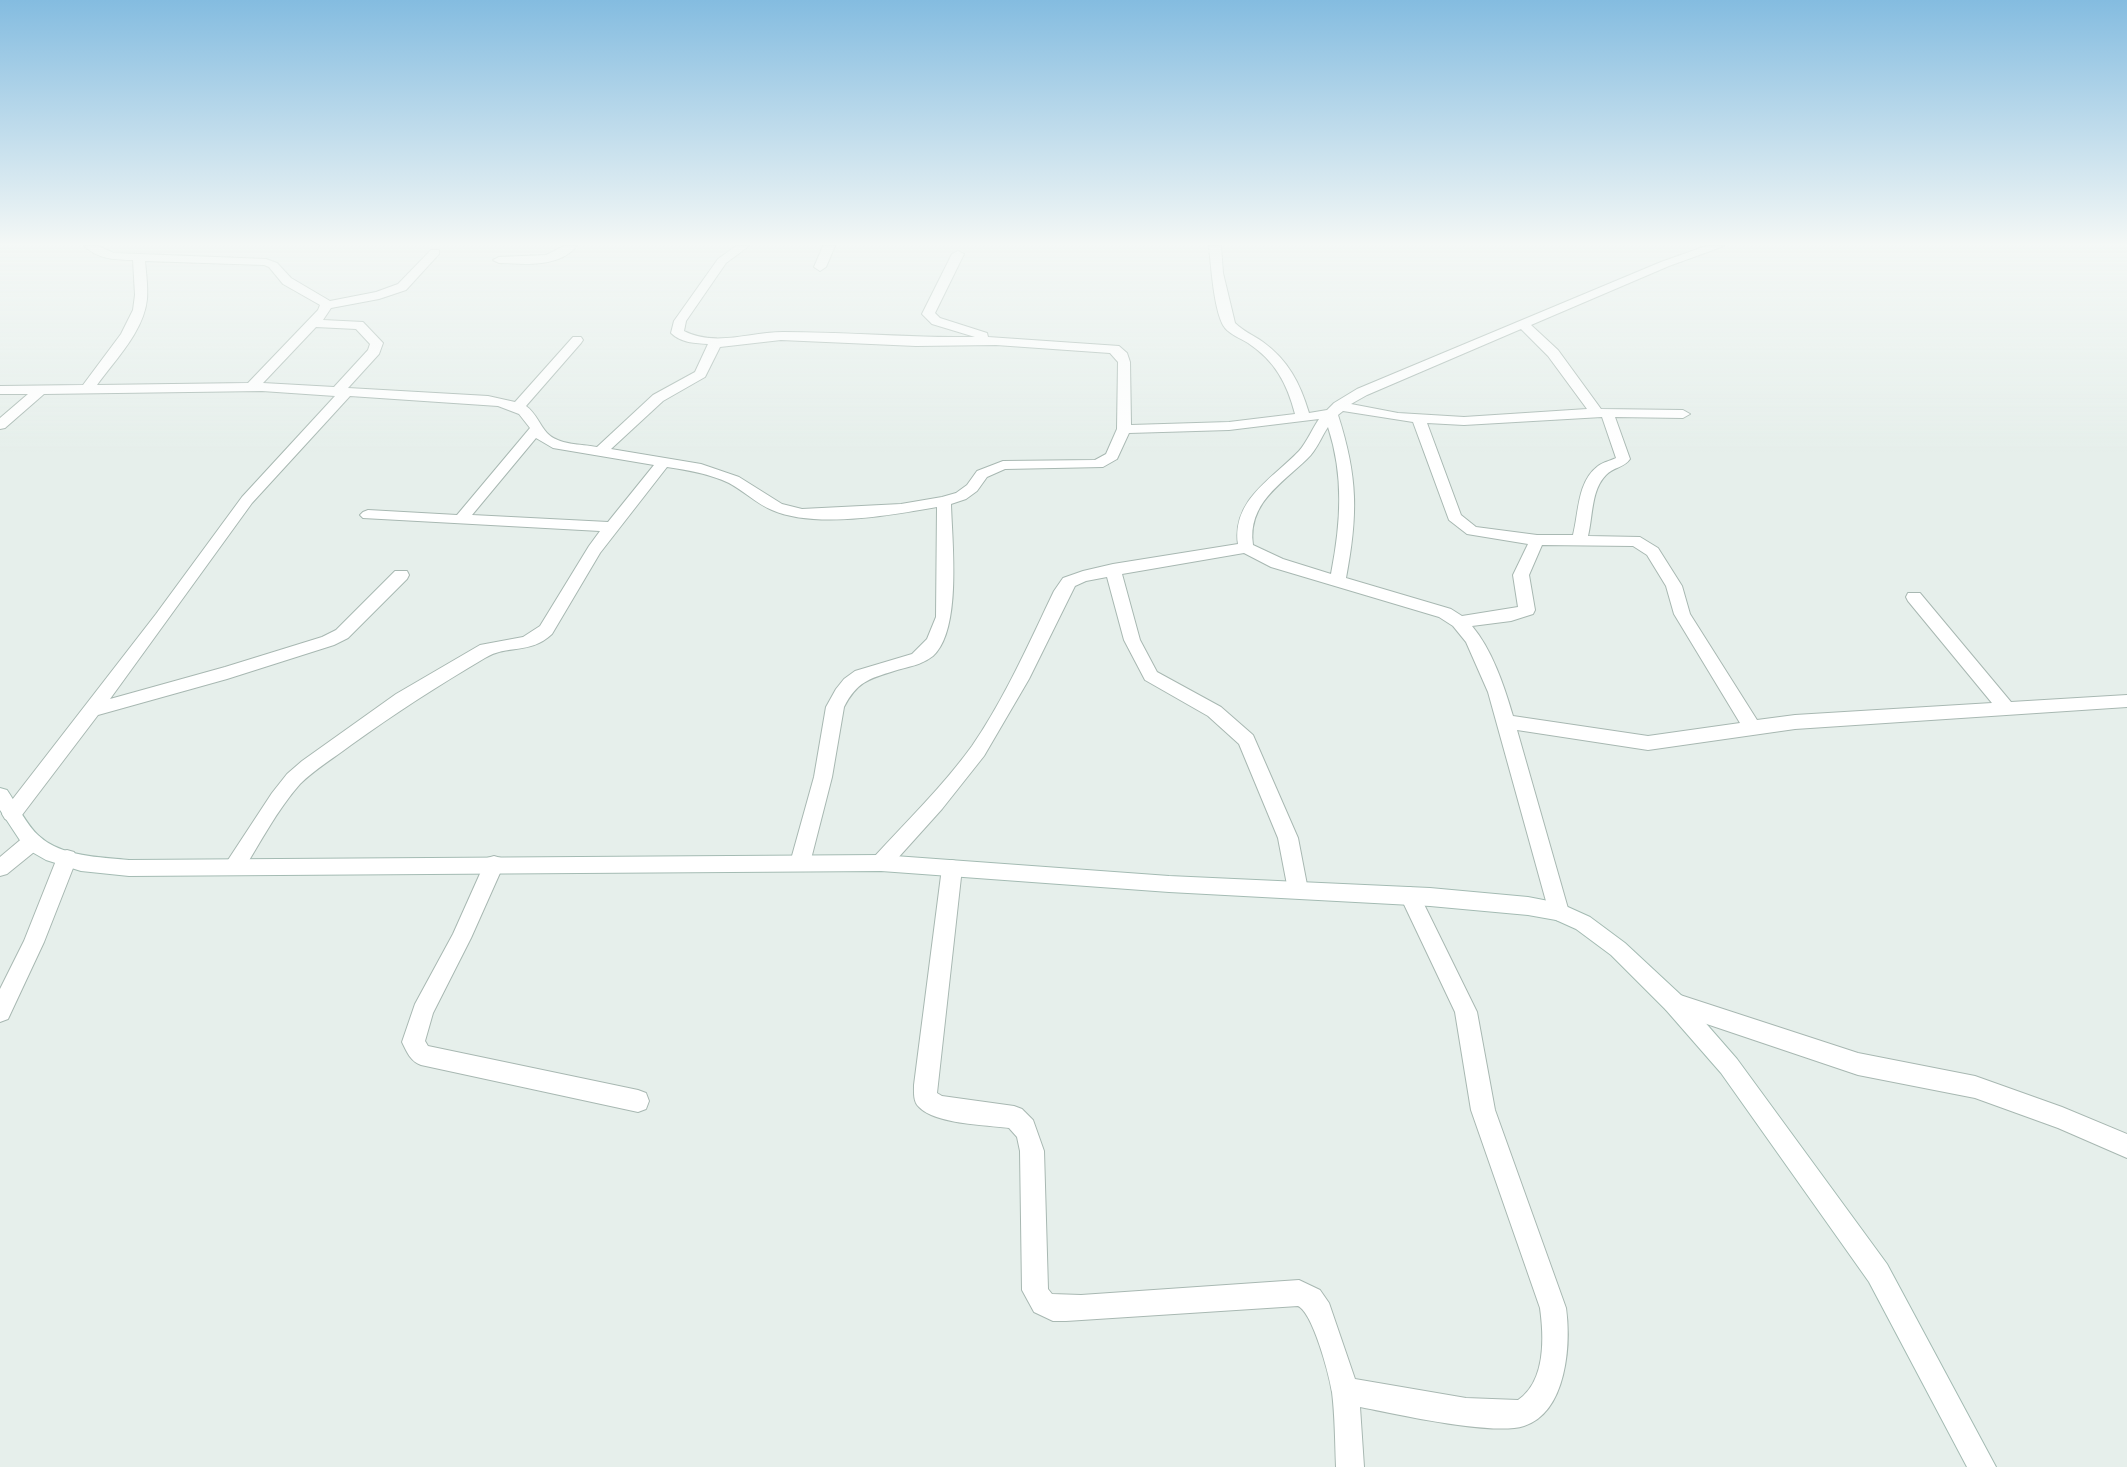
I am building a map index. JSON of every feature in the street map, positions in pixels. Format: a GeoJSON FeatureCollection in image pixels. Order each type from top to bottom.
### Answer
{"type":"FeatureCollection","features":[{"type":"Feature","properties":{"kind":"street"},"geometry":{"type":"LineString","coordinates":[[87,389],[120,343],[137,314]]}},
{"type":"Feature","properties":{"kind":"street"},"geometry":{"type":"LineString","coordinates":[[251,388],[319,314]]}},
{"type":"Feature","properties":{"kind":"street"},"geometry":{"type":"LineString","coordinates":[[0,390],[251,388],[473,398],[517,408],[528,415],[542,439],[553,444],[598,453],[682,464],[734,480],[777,507],[802,514],[901,509],[944,501],[961,496],[972,488],[976,479],[982,474],[1003,465],[1080,464],[1106,461],[1112,456],[1124,429],[1124,362],[1119,352],[1108,348],[996,341],[915,342],[781,336],[720,342],[687,338],[677,333],[685,314]]}},
{"type":"Feature","properties":{"kind":"street"},"geometry":{"type":"LineString","coordinates":[[929,314],[936,321],[996,341]]}},
{"type":"Feature","properties":{"kind":"street"},"geometry":{"type":"LineString","coordinates":[[1227,314],[1230,328],[1259,344],[1279,362],[1293,383],[1303,417]]}},
{"type":"Feature","properties":{"kind":"street"},"geometry":{"type":"LineString","coordinates":[[1246,548],[1242,536],[1245,522],[1258,497],[1269,482],[1303,455],[1335,410],[1362,392],[1543,314]]}},
{"type":"Feature","properties":{"kind":"street"},"geometry":{"type":"LineString","coordinates":[[12,814],[162,618],[247,500],[374,351],[377,343],[359,325],[313,323]]}},
{"type":"Feature","properties":{"kind":"street"},"geometry":{"type":"LineString","coordinates":[[1522,323],[1553,353],[1602,413],[1623,459],[1602,470],[1598,475],[1584,505],[1584,526],[1579,542]]}},
{"type":"Feature","properties":{"kind":"street"},"geometry":{"type":"LineString","coordinates":[[517,408],[577,340]]}},
{"type":"Feature","properties":{"kind":"street"},"geometry":{"type":"LineString","coordinates":[[598,453],[658,398],[700,374],[713,347],[720,342]]}},
{"type":"Feature","properties":{"kind":"street"},"geometry":{"type":"LineString","coordinates":[[0,425],[41,389]]}},
{"type":"Feature","properties":{"kind":"street"},"geometry":{"type":"LineString","coordinates":[[1335,410],[1345,460],[1348,505],[1348,529],[1338,581]]}},
{"type":"Feature","properties":{"kind":"street"},"geometry":{"type":"LineString","coordinates":[[1124,429],[1229,426],[1303,417],[1335,410],[1479,421],[1602,413],[1683,414]]}},
{"type":"Feature","properties":{"kind":"street"},"geometry":{"type":"LineString","coordinates":[[1418,418],[1454,517],[1460,524],[1472,531],[1537,540],[1633,541],[1648,546],[1674,586],[1682,614],[1751,726]]}},
{"type":"Feature","properties":{"kind":"street"},"geometry":{"type":"LineString","coordinates":[[461,519],[536,430]]}},
{"type":"Feature","properties":{"kind":"street"},"geometry":{"type":"LineString","coordinates":[[235,866],[294,779],[338,743],[402,699],[486,649],[501,645],[527,644],[538,640],[610,527],[664,461]]}},
{"type":"Feature","properties":{"kind":"street"},"geometry":{"type":"LineString","coordinates":[[800,863],[823,777],[835,707],[842,694],[850,683],[861,675],[918,658],[935,642],[944,617],[944,501]]}},
{"type":"Feature","properties":{"kind":"street"},"geometry":{"type":"LineString","coordinates":[[368,514],[610,527]]}},
{"type":"Feature","properties":{"kind":"street"},"geometry":{"type":"LineString","coordinates":[[1460,621],[1511,615],[1527,610],[1521,575],[1537,540]]}},
{"type":"Feature","properties":{"kind":"street"},"geometry":{"type":"LineString","coordinates":[[881,863],[935,804],[978,751],[1020,679],[1062,591],[1069,582],[1083,576],[1113,570],[1246,548],[1277,563],[1445,613],[1460,621],[1478,650],[1497,692],[1559,912]]}},
{"type":"Feature","properties":{"kind":"street"},"geometry":{"type":"LineString","coordinates":[[1113,570],[1137,652],[1151,676],[1210,707],[1247,740],[1288,838],[1298,890]]}},
{"type":"Feature","properties":{"kind":"street"},"geometry":{"type":"LineString","coordinates":[[92,710],[227,673],[328,641],[342,634],[401,575]]}},
{"type":"Feature","properties":{"kind":"street"},"geometry":{"type":"LineString","coordinates":[[1914,597],[2007,709]]}},
{"type":"Feature","properties":{"kind":"street"},"geometry":{"type":"LineString","coordinates":[[1504,721],[1648,743],[1751,726],[2127,702]]}},
{"type":"Feature","properties":{"kind":"street"},"geometry":{"type":"LineString","coordinates":[[0,795],[32,842],[53,854],[81,863],[129,868],[881,863],[1410,896],[1528,906],[1559,912],[1583,924],[1617,949],[1674,1004],[1729,1066],[1878,1273],[1982,1467]]}},
{"type":"Feature","properties":{"kind":"street"},"geometry":{"type":"LineString","coordinates":[[0,868],[32,842]]}},
{"type":"Feature","properties":{"kind":"street"},"geometry":{"type":"LineString","coordinates":[[0,1012],[34,942],[66,858]]}},
{"type":"Feature","properties":{"kind":"street"},"geometry":{"type":"LineString","coordinates":[[494,864],[461,938],[423,1011],[413,1042],[421,1055],[638,1101]]}},
{"type":"Feature","properties":{"kind":"street"},"geometry":{"type":"LineString","coordinates":[[952,868],[925,1085],[926,1099],[938,1107],[1014,1118],[1023,1123],[1029,1134],[1032,1151],[1035,1290],[1039,1301],[1049,1308],[1081,1308],[1299,1293],[1311,1299],[1320,1312],[1345,1391],[1350,1467]]}},
{"type":"Feature","properties":{"kind":"street"},"geometry":{"type":"LineString","coordinates":[[1345,1391],[1495,1415],[1522,1414],[1537,1402],[1548,1379],[1556,1334],[1552,1308],[1483,1110],[1466,1012],[1410,896]]}},
{"type":"Feature","properties":{"kind":"street"},"geometry":{"type":"LineString","coordinates":[[1674,1004],[1858,1064],[1975,1087],[2062,1118],[2127,1146]]}}]}
